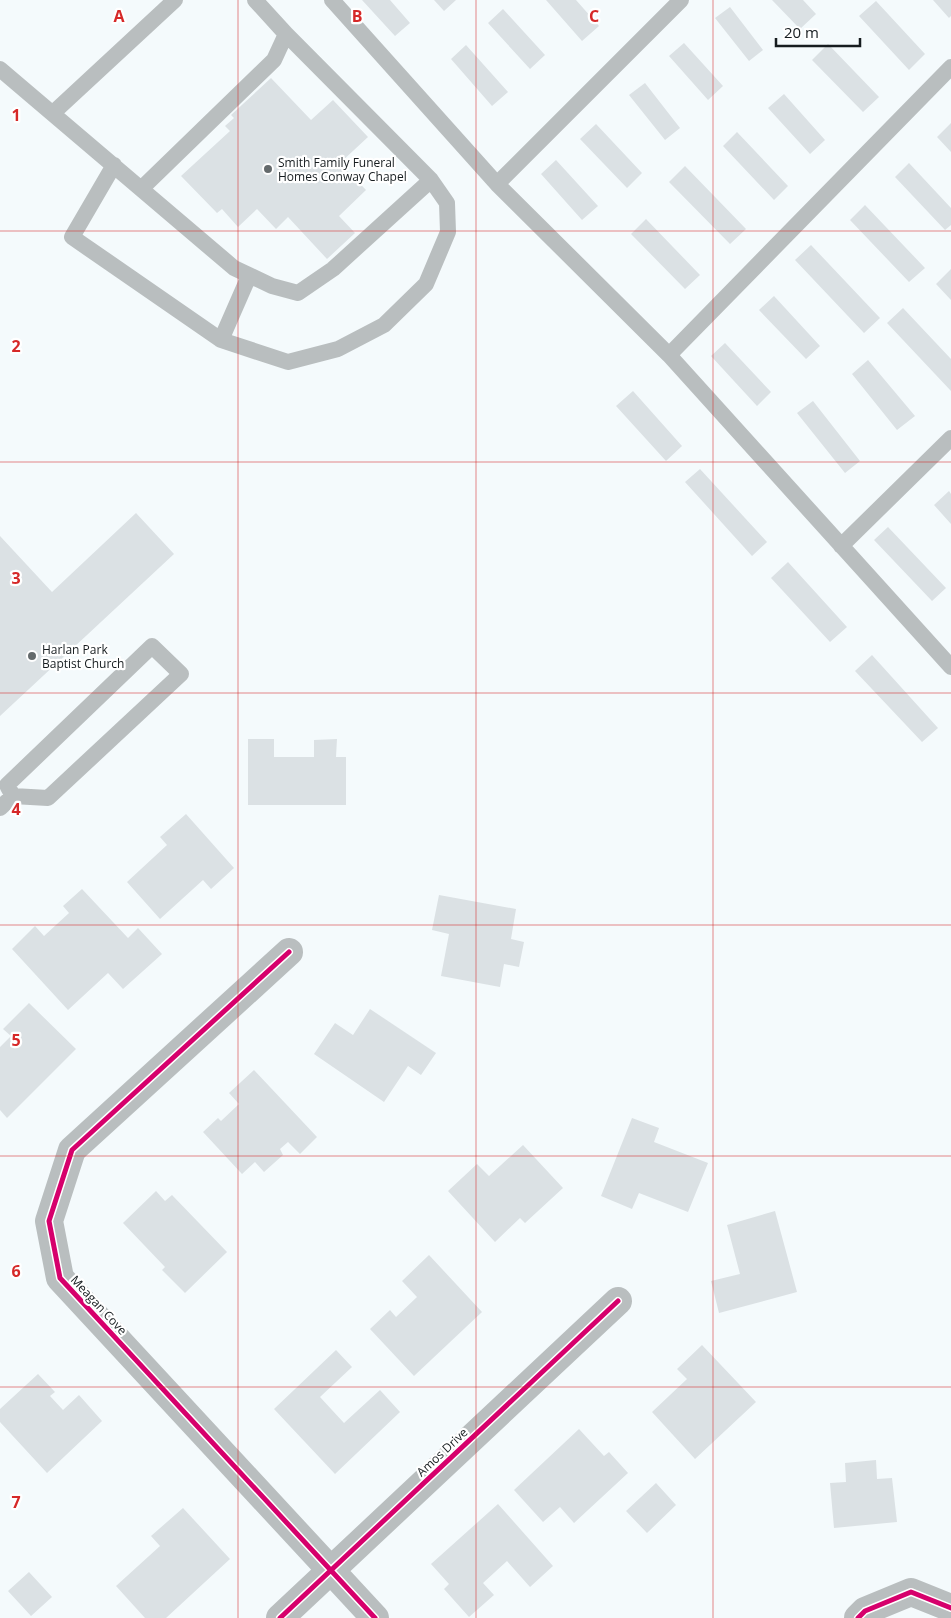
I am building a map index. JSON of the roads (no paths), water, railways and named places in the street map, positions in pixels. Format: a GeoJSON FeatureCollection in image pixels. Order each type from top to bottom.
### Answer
{"type":"FeatureCollection","features":[{"type":"Feature","properties":{"kind":"street","name":"Meagan Cove"},"geometry":{"type":"LineString","coordinates":[[289,952],[72,1150],[49,1221],[60,1278],[375,1618]]}},
{"type":"Feature","properties":{"kind":"street","name":"Amos Drive"},"geometry":{"type":"LineString","coordinates":[[280,1618],[618,1301]]}},
{"type":"Feature","properties":{"kind":"street"},"geometry":{"type":"LineString","coordinates":[[858,1618],[865,1611],[911,1592],[951,1608]]}},
{"type":"Feature","properties":{"kind":"lane"},"geometry":{"type":"LineString","coordinates":[[53,113],[175,0]]}},
{"type":"Feature","properties":{"kind":"lane"},"geometry":{"type":"LineString","coordinates":[[114,165],[72,237],[221,340],[288,362],[338,349],[384,326],[426,284],[448,232],[447,203],[431,180],[286,34],[255,0]]}},
{"type":"Feature","properties":{"kind":"lane"},"geometry":{"type":"LineString","coordinates":[[332,0],[497,184],[669,355],[951,667]]}},
{"type":"Feature","properties":{"kind":"lane"},"geometry":{"type":"LineString","coordinates":[[497,184],[680,0]]}},
{"type":"Feature","properties":{"kind":"lane"},"geometry":{"type":"LineString","coordinates":[[142,188],[274,60],[286,34]]}},
{"type":"Feature","properties":{"kind":"lane"},"geometry":{"type":"LineString","coordinates":[[669,355],[951,67]]}},
{"type":"Feature","properties":{"kind":"lane"},"geometry":{"type":"LineString","coordinates":[[0,69],[234,268],[272,286],[298,293],[333,270],[431,180]]}},
{"type":"Feature","properties":{"kind":"lane"},"geometry":{"type":"LineString","coordinates":[[221,340],[250,276]]}},
{"type":"Feature","properties":{"kind":"lane"},"geometry":{"type":"LineString","coordinates":[[841,546],[951,438]]}},
{"type":"Feature","properties":{"kind":"lane"},"geometry":{"type":"LineString","coordinates":[[0,808],[7,786],[152,646],[181,674],[48,798],[7,786]]}},
{"type":"Feature","properties":{"kind":"place","name":"Smith Family Funeral Homes Conway Chapel"},"geometry":{"type":"Point","coordinates":[268,169]}},
{"type":"Feature","properties":{"kind":"place","name":"Harlan Park Baptist Church"},"geometry":{"type":"Point","coordinates":[32,656]}}]}
